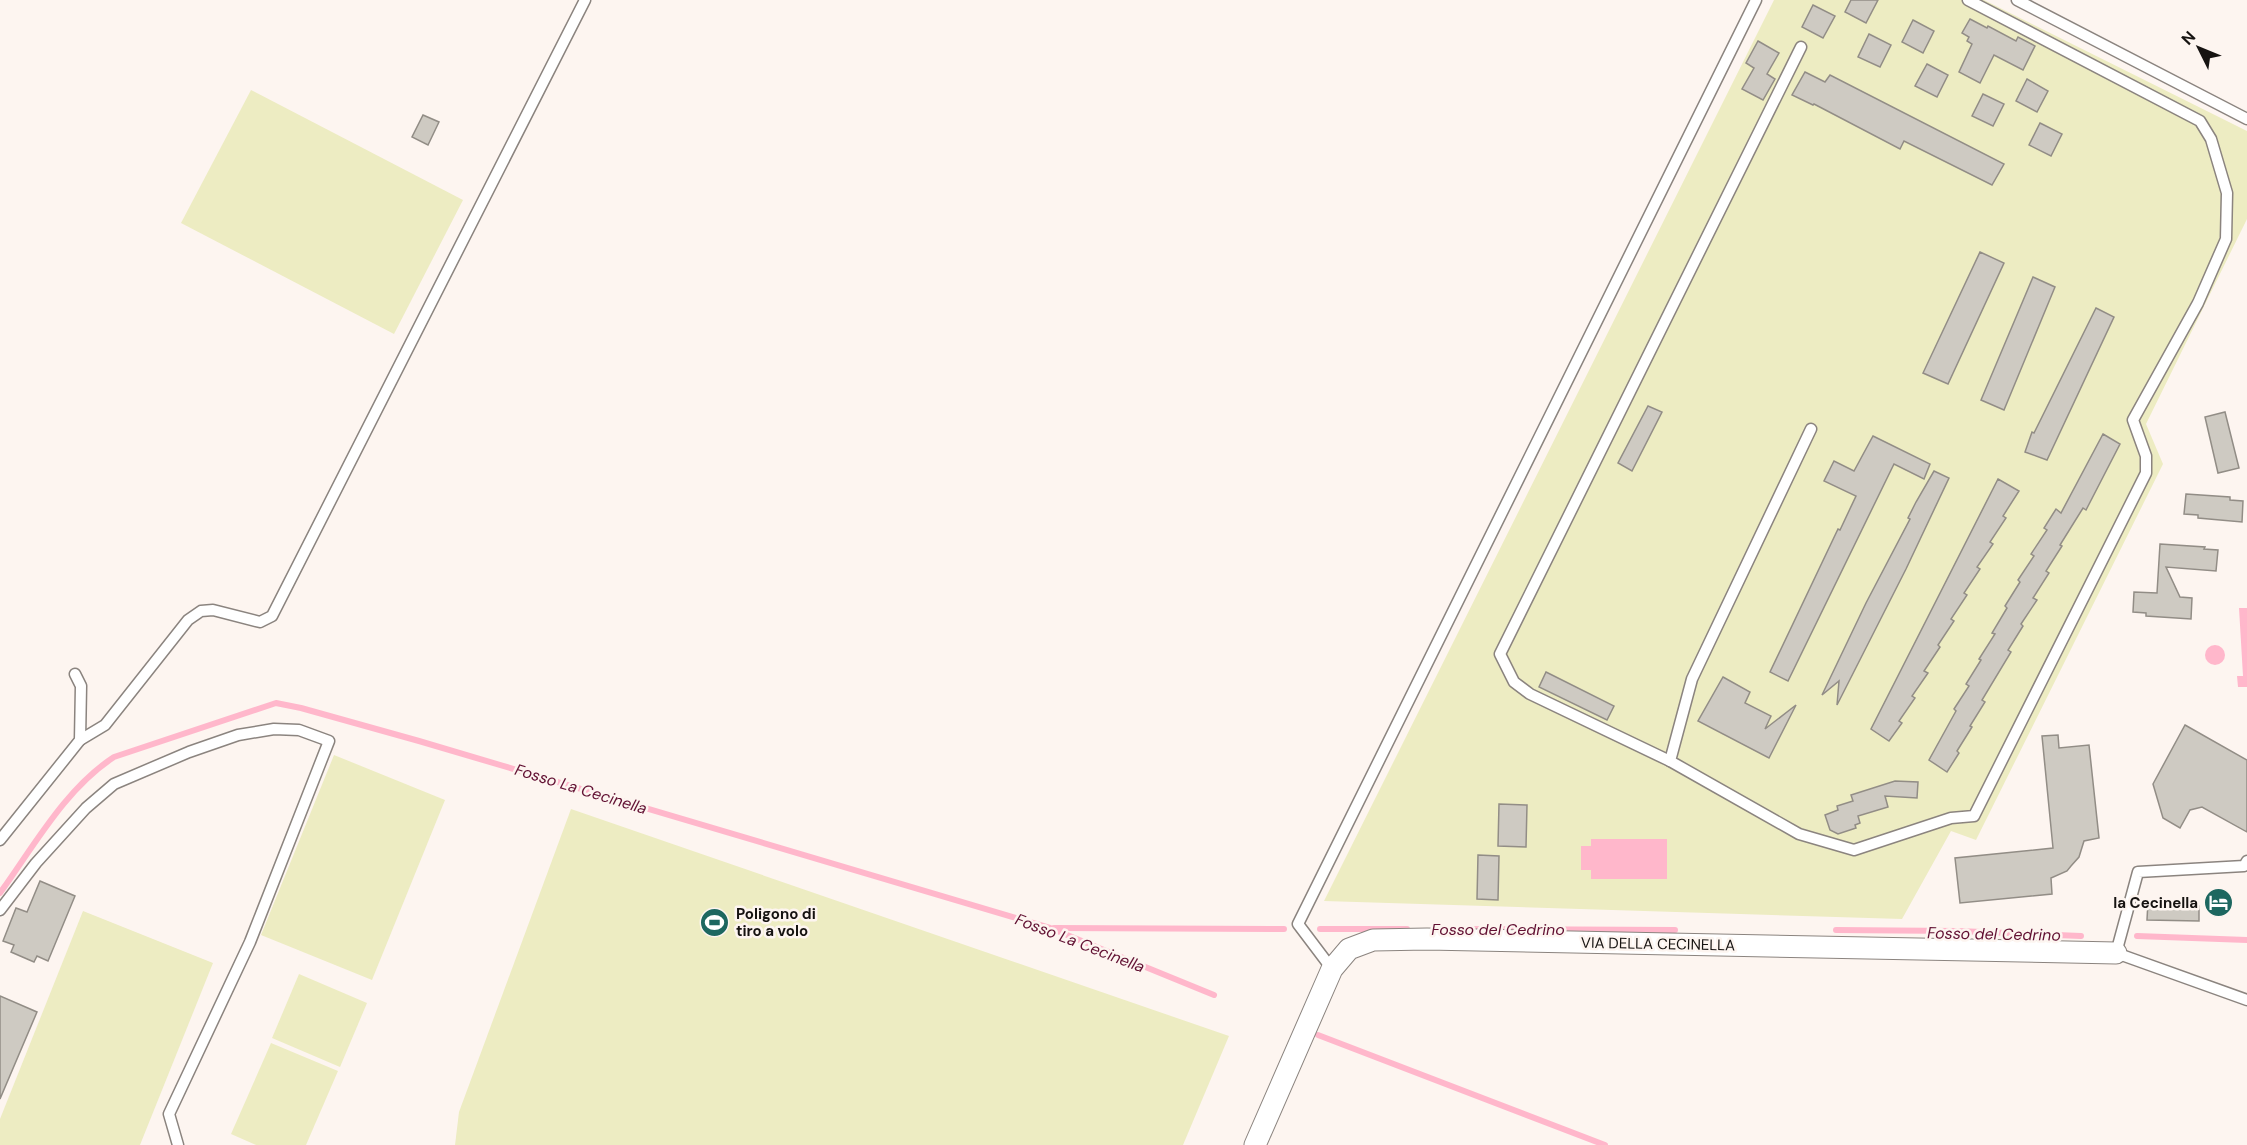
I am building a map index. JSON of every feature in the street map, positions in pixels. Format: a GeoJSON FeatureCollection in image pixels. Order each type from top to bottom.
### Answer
{"type":"FeatureCollection","features":[{"type":"Feature","properties":{"kind":"street","name":"VIA DELLA CECINELLA"},"geometry":{"type":"LineString","coordinates":[[1256,1145],[1332,969],[1349,949],[1373,940],[1427,939],[2116,953]]}},
{"type":"Feature","properties":{"kind":"lane"},"geometry":{"type":"LineString","coordinates":[[0,840],[80,740],[105,725],[188,620],[201,611],[213,610],[260,622],[272,616],[585,0]]}},
{"type":"Feature","properties":{"kind":"lane"},"geometry":{"type":"LineString","coordinates":[[1332,969],[1298,924],[1756,0]]}},
{"type":"Feature","properties":{"kind":"lane"},"geometry":{"type":"LineString","coordinates":[[1801,47],[1500,654],[1514,682],[1530,694],[1670,761],[1799,834],[1854,850],[1952,818],[1974,816],[2146,473],[2146,456],[2133,420],[2198,303],[2226,239],[2227,193],[2211,139],[2200,121],[1968,0]]}},
{"type":"Feature","properties":{"kind":"lane"},"geometry":{"type":"LineString","coordinates":[[2017,0],[2247,119]]}},
{"type":"Feature","properties":{"kind":"lane"},"geometry":{"type":"LineString","coordinates":[[1670,761],[1692,679],[1811,429]]}},
{"type":"Feature","properties":{"kind":"lane"},"geometry":{"type":"LineString","coordinates":[[75,674],[81,686],[80,740]]}},
{"type":"Feature","properties":{"kind":"lane"},"geometry":{"type":"LineString","coordinates":[[0,910],[36,863],[86,808],[114,784],[189,752],[238,735],[274,729],[300,730],[329,741],[250,942],[169,1114],[178,1145]]}},
{"type":"Feature","properties":{"kind":"lane"},"geometry":{"type":"LineString","coordinates":[[2247,861],[2244,866],[2138,872],[2116,953],[2247,1000]]}},
{"type":"Feature","properties":{"kind":"green space"},"geometry":{"type":"Polygon","coordinates":[[[1774,0],[1984,0],[2247,131],[2247,219],[2146,424],[2163,464],[1976,840],[1951,831],[1902,919],[1324,901],[1774,0]]]}},
{"type":"Feature","properties":{"kind":"green space"},"geometry":{"type":"Polygon","coordinates":[[[251,90],[463,200],[394,334],[181,223],[251,90]]]}},
{"type":"Feature","properties":{"kind":"green space"},"geometry":{"type":"Polygon","coordinates":[[[334,755],[445,800],[372,980],[261,935],[334,755]]]}},
{"type":"Feature","properties":{"kind":"green space","name":"Poligono di tiro a volo"},"geometry":{"type":"Polygon","coordinates":[[[571,809],[1229,1036],[1183,1145],[455,1145],[459,1112],[571,809]]]}},
{"type":"Feature","properties":{"kind":"green space"},"geometry":{"type":"Polygon","coordinates":[[[83,911],[213,963],[140,1145],[0,1145],[0,1119],[83,911]]]}},
{"type":"Feature","properties":{"kind":"green space"},"geometry":{"type":"Polygon","coordinates":[[[299,974],[367,1003],[340,1067],[272,1038],[299,974]]]}},
{"type":"Feature","properties":{"kind":"green space"},"geometry":{"type":"Polygon","coordinates":[[[271,1043],[338,1071],[306,1145],[256,1145],[231,1134],[271,1043]]]}},
{"type":"Feature","properties":{"kind":"shaded area"},"geometry":{"type":"Polygon","coordinates":[[[2239,608],[2247,608],[2247,687],[2238,687],[2237,676],[2243,676],[2239,608]]]}},
{"type":"Feature","properties":{"kind":"shaded area"},"geometry":{"type":"Polygon","coordinates":[[[2215,645],[2222,648],[2225,655],[2222,662],[2215,665],[2208,662],[2205,655],[2208,648],[2215,645]]]}},
{"type":"Feature","properties":{"kind":"shaded area"},"geometry":{"type":"Polygon","coordinates":[[[1591,839],[1667,839],[1667,879],[1591,879],[1591,870],[1581,870],[1581,846],[1591,846],[1591,839]]]}},
{"type":"Feature","properties":{"kind":"building"},"geometry":{"type":"Polygon","coordinates":[[[1851,0],[1878,0],[1866,23],[1845,12],[1851,0]]]}},
{"type":"Feature","properties":{"kind":"building"},"geometry":{"type":"Polygon","coordinates":[[[1813,5],[1835,16],[1823,38],[1802,27],[1813,5]]]}},
{"type":"Feature","properties":{"kind":"building"},"geometry":{"type":"Polygon","coordinates":[[[1970,19],[2016,41],[2018,37],[2035,46],[2023,70],[1994,55],[1980,83],[1959,72],[1972,44],[1967,41],[1969,37],[1962,33],[1970,19]]]}},
{"type":"Feature","properties":{"kind":"building"},"geometry":{"type":"Polygon","coordinates":[[[1913,20],[1934,31],[1923,53],[1902,42],[1913,20]]]}},
{"type":"Feature","properties":{"kind":"building"},"geometry":{"type":"Polygon","coordinates":[[[1869,34],[1891,45],[1880,67],[1858,57],[1869,34]]]}},
{"type":"Feature","properties":{"kind":"building"},"geometry":{"type":"Polygon","coordinates":[[[1758,41],[1779,53],[1767,74],[1775,79],[1763,100],[1742,89],[1754,68],[1746,63],[1758,41]]]}},
{"type":"Feature","properties":{"kind":"building"},"geometry":{"type":"Polygon","coordinates":[[[1927,64],[1948,75],[1937,97],[1915,86],[1927,64]]]}},
{"type":"Feature","properties":{"kind":"building"},"geometry":{"type":"Polygon","coordinates":[[[1805,72],[1825,82],[1830,75],[2004,164],[1992,185],[1904,141],[1900,149],[1792,95],[1805,72]]]}},
{"type":"Feature","properties":{"kind":"building"},"geometry":{"type":"Polygon","coordinates":[[[2027,79],[2048,91],[2037,112],[2016,101],[2027,79]]]}},
{"type":"Feature","properties":{"kind":"building"},"geometry":{"type":"Polygon","coordinates":[[[1983,94],[2004,104],[1993,126],[1972,116],[1983,94]]]}},
{"type":"Feature","properties":{"kind":"building"},"geometry":{"type":"Polygon","coordinates":[[[423,115],[439,122],[428,145],[412,137],[423,115]]]}},
{"type":"Feature","properties":{"kind":"building"},"geometry":{"type":"Polygon","coordinates":[[[2040,123],[2062,134],[2051,156],[2029,145],[2040,123]]]}},
{"type":"Feature","properties":{"kind":"building"},"geometry":{"type":"Polygon","coordinates":[[[1980,252],[2004,263],[1948,384],[1923,373],[1980,252]]]}},
{"type":"Feature","properties":{"kind":"building"},"geometry":{"type":"Polygon","coordinates":[[[2033,277],[2055,287],[2004,410],[1981,400],[2033,277]]]}},
{"type":"Feature","properties":{"kind":"building"},"geometry":{"type":"Polygon","coordinates":[[[2096,308],[2114,317],[2047,460],[2025,452],[2032,432],[2034,433],[2096,308]]]}},
{"type":"Feature","properties":{"kind":"building"},"geometry":{"type":"Polygon","coordinates":[[[1648,406],[1662,412],[1632,471],[1618,463],[1648,406]]]}},
{"type":"Feature","properties":{"kind":"building"},"geometry":{"type":"Polygon","coordinates":[[[2225,412],[2239,468],[2218,473],[2205,417],[2225,412]]]}},
{"type":"Feature","properties":{"kind":"building"},"geometry":{"type":"Polygon","coordinates":[[[2103,434],[2120,444],[2086,510],[2083,508],[2046,571],[2049,573],[2033,598],[2037,600],[2021,624],[2023,626],[2008,650],[2011,652],[1982,700],[1985,702],[1947,772],[1929,760],[1956,711],[1954,709],[1969,686],[1966,684],[1981,660],[1979,659],[1995,634],[1992,633],[2020,582],[2018,580],[2034,556],[2031,554],[2047,530],[2044,528],[2056,509],[2061,513],[2103,434]]]}},
{"type":"Feature","properties":{"kind":"building"},"geometry":{"type":"Polygon","coordinates":[[[1873,436],[1930,464],[1924,479],[1894,464],[1788,681],[1770,672],[1856,496],[1824,481],[1834,461],[1854,471],[1873,436]]]}},
{"type":"Feature","properties":{"kind":"building"},"geometry":{"type":"Polygon","coordinates":[[[1934,471],[1949,478],[1837,705],[1839,681],[1822,695],[1910,519],[1908,518],[1916,502],[1934,471]]]}},
{"type":"Feature","properties":{"kind":"building"},"geometry":{"type":"Polygon","coordinates":[[[1998,479],[2019,491],[2003,516],[2006,518],[1990,542],[1993,544],[1977,567],[1980,569],[1964,593],[1967,595],[1951,619],[1954,621],[1924,671],[1928,673],[1912,696],[1915,698],[1899,721],[1902,723],[1889,741],[1871,729],[1998,479]]]}},
{"type":"Feature","properties":{"kind":"building"},"geometry":{"type":"Polygon","coordinates":[[[2186,494],[2230,497],[2230,500],[2243,501],[2242,522],[2198,518],[2198,515],[2184,514],[2186,494]]]}},
{"type":"Feature","properties":{"kind":"building"},"geometry":{"type":"Polygon","coordinates":[[[2160,544],[2218,550],[2216,571],[2166,567],[2180,597],[2192,598],[2191,619],[2146,616],[2146,613],[2133,612],[2134,592],[2157,593],[2160,544]]]}},
{"type":"Feature","properties":{"kind":"building"},"geometry":{"type":"Polygon","coordinates":[[[1546,672],[1614,706],[1607,720],[1539,687],[1546,672]]]}},
{"type":"Feature","properties":{"kind":"building"},"geometry":{"type":"Polygon","coordinates":[[[1723,677],[1750,692],[1745,703],[1771,716],[1765,729],[1796,705],[1769,758],[1698,721],[1723,677]]]}},
{"type":"Feature","properties":{"kind":"building"},"geometry":{"type":"Polygon","coordinates":[[[2185,725],[2247,760],[2247,832],[2202,807],[2190,810],[2180,828],[2163,818],[2153,784],[2185,725]]]}},
{"type":"Feature","properties":{"kind":"building"},"geometry":{"type":"Polygon","coordinates":[[[2058,735],[2059,748],[2089,745],[2099,838],[2084,841],[2079,857],[2067,871],[2051,878],[2052,894],[1960,903],[1955,858],[2053,848],[2042,736],[2058,735]]]}},
{"type":"Feature","properties":{"kind":"building"},"geometry":{"type":"Polygon","coordinates":[[[1895,781],[1918,782],[1917,798],[1885,796],[1888,807],[1858,816],[1860,823],[1855,825],[1856,828],[1838,834],[1830,830],[1825,815],[1838,810],[1837,806],[1853,801],[1851,795],[1895,781]]]}},
{"type":"Feature","properties":{"kind":"building"},"geometry":{"type":"Polygon","coordinates":[[[1499,804],[1527,805],[1526,847],[1498,846],[1499,804]]]}},
{"type":"Feature","properties":{"kind":"building"},"geometry":{"type":"Polygon","coordinates":[[[1478,855],[1499,856],[1498,900],[1477,899],[1478,855]]]}},
{"type":"Feature","properties":{"kind":"building"},"geometry":{"type":"Polygon","coordinates":[[[40,881],[75,896],[48,961],[37,956],[34,962],[11,952],[14,945],[3,941],[16,908],[27,912],[40,881]]]}},
{"type":"Feature","properties":{"kind":"building"},"geometry":{"type":"Polygon","coordinates":[[[2148,901],[2171,902],[2171,906],[2199,906],[2199,921],[2147,920],[2148,901]]]}},
{"type":"Feature","properties":{"kind":"building"},"geometry":{"type":"Polygon","coordinates":[[[0,996],[37,1012],[0,1099],[0,996]]]}},
{"type":"Feature","properties":{"kind":"waterway","name":"Fosso La Cecinella"},"geometry":{"type":"LineString","coordinates":[[0,893],[65,802],[96,770],[114,757],[276,703],[419,741],[1050,928],[1214,995]]}},
{"type":"Feature","properties":{"kind":"waterway","name":"Fosso del Cedrino"},"geometry":{"type":"LineString","coordinates":[[1054,928],[1284,929]]}},
{"type":"Feature","properties":{"kind":"waterway","name":"Fosso del Cedrino"},"geometry":{"type":"LineString","coordinates":[[1320,929],[1407,929]]}},
{"type":"Feature","properties":{"kind":"waterway","name":"Fosso del Cedrino"},"geometry":{"type":"LineString","coordinates":[[1450,929],[1675,930]]}},
{"type":"Feature","properties":{"kind":"waterway","name":"Fosso del Cedrino"},"geometry":{"type":"LineString","coordinates":[[1836,930],[1957,931],[2081,936]]}},
{"type":"Feature","properties":{"kind":"waterway","name":"Fosso del Cedrino"},"geometry":{"type":"LineString","coordinates":[[2137,936],[2247,940]]}},
{"type":"Feature","properties":{"kind":"waterway","name":"Fosso La Cecinella"},"geometry":{"type":"LineString","coordinates":[[1318,1035],[1605,1145]]}},
{"type":"Feature","properties":{"kind":"place","name":"la Cecinella"},"geometry":{"type":"Point","coordinates":[2219,903]}},
{"type":"Feature","properties":{"kind":"place","name":"Poligono di tiro a volo"},"geometry":{"type":"Point","coordinates":[715,923]}}]}
